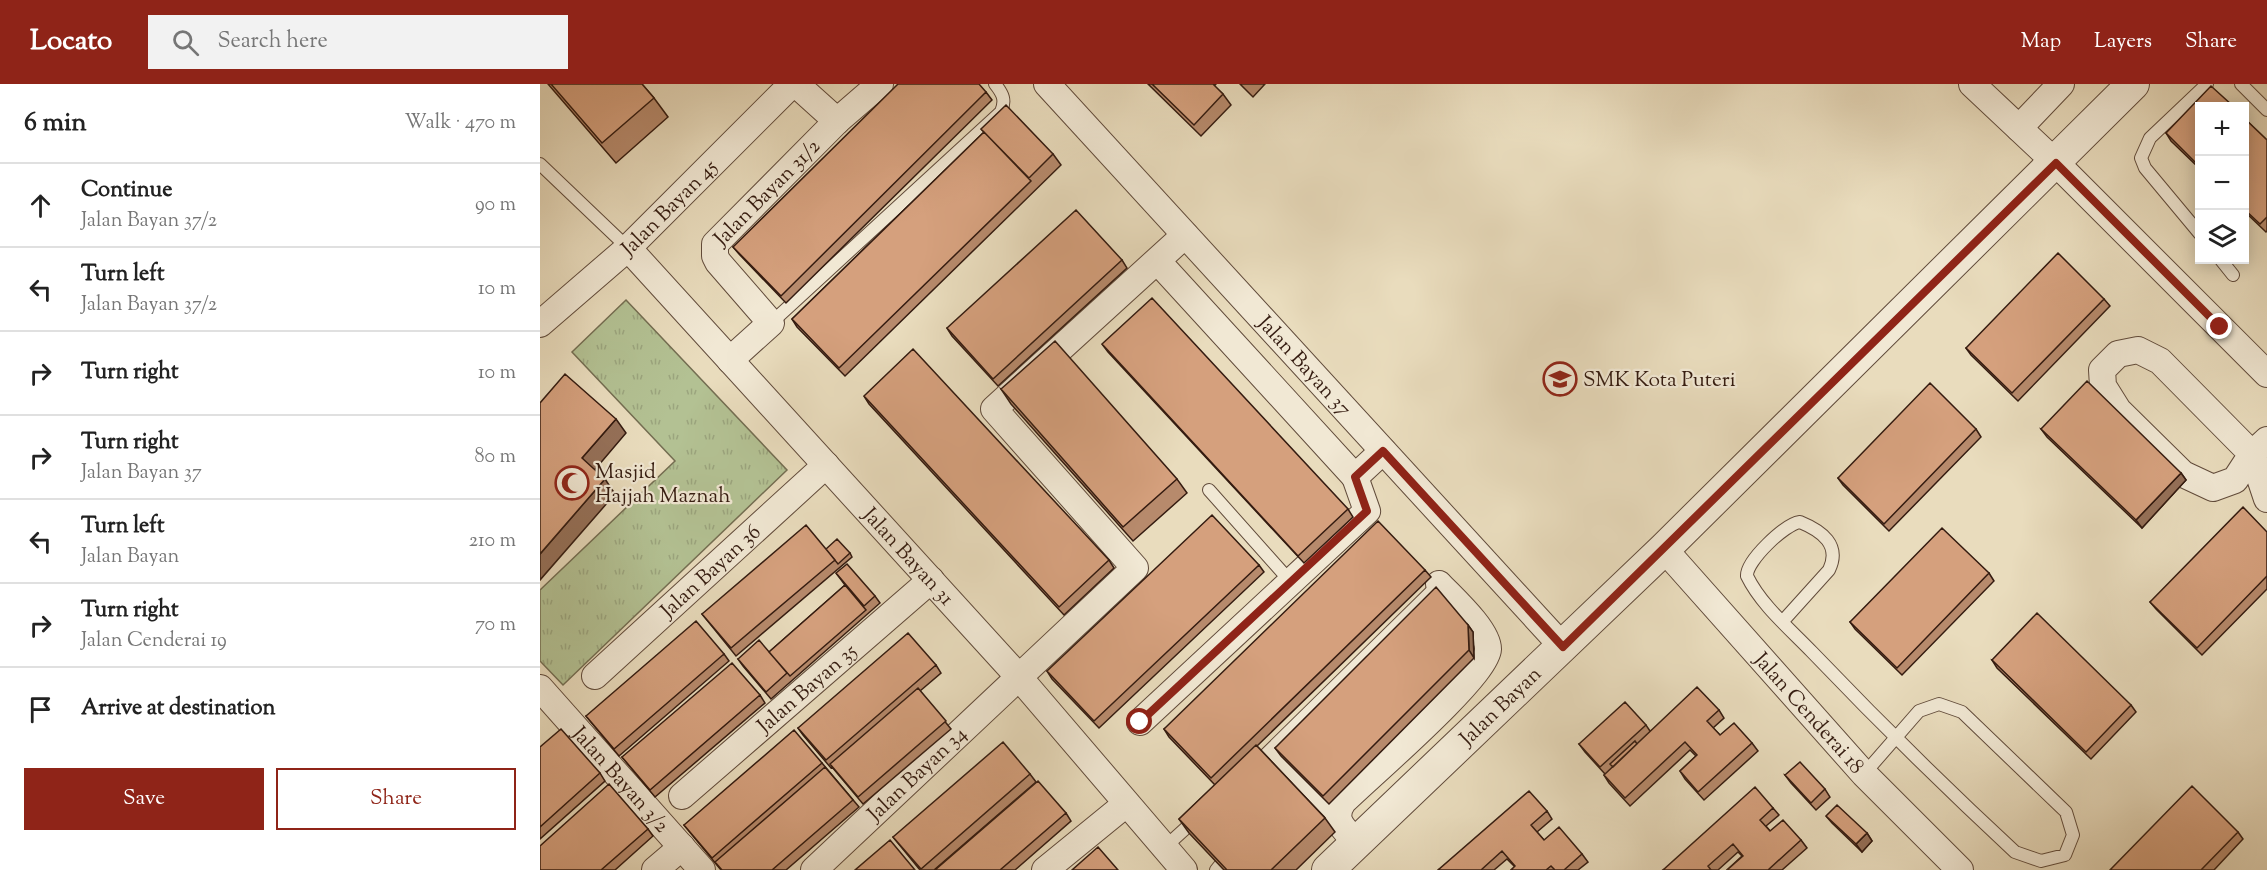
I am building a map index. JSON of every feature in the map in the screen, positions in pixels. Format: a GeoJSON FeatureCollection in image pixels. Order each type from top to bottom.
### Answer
{"type":"FeatureCollection","features":[{"type":"Feature","properties":{"kind":"street"},"geometry":{"type":"LineString","coordinates":[[794,84],[837,121]]}},
{"type":"Feature","properties":{"kind":"street","name":"Jalan Bayan 45"},"geometry":{"type":"LineString","coordinates":[[540,324],[627,248],[794,84]]}},
{"type":"Feature","properties":{"kind":"street","name":"Jalan Bayan 31/2"},"geometry":{"type":"LineString","coordinates":[[771,323],[718,262],[714,256],[715,244],[837,121],[880,84]]}},
{"type":"Feature","properties":{"kind":"street","name":"Jalan Bayan 37"},"geometry":{"type":"LineString","coordinates":[[1047,84],[1563,647]]}},
{"type":"Feature","properties":{"kind":"street"},"geometry":{"type":"LineString","coordinates":[[1972,84],[2056,163],[2267,374]]}},
{"type":"Feature","properties":{"kind":"street"},"geometry":{"type":"LineString","coordinates":[[2019,128],[2061,84]]}},
{"type":"Feature","properties":{"kind":"street","name":"Jalan Bayan"},"geometry":{"type":"LineString","coordinates":[[1328,870],[1347,831],[1563,647],[2056,163],[2133,84]]}},
{"type":"Feature","properties":{"kind":"street","name":"Jalan Bayan 34"},"geometry":{"type":"LineString","coordinates":[[814,870],[1135,568],[994,409],[1185,235]]}},
{"type":"Feature","properties":{"kind":"street","name":"Jalan Bayan 31"},"geometry":{"type":"LineString","coordinates":[[627,248],[1018,676],[1184,870]]}},
{"type":"Feature","properties":{"kind":"street"},"geometry":{"type":"LineString","coordinates":[[1140,722],[1367,511],[1355,477],[1161,265]]}},
{"type":"Feature","properties":{"kind":"street"},"geometry":{"type":"LineString","coordinates":[[730,360],[771,323]]}},
{"type":"Feature","properties":{"kind":"street"},"geometry":{"type":"LineString","coordinates":[[2260,447],[2235,480],[2212,488],[2183,474],[2118,410],[2103,386],[2102,370],[2118,354],[2138,350],[2160,361],[2260,447],[2267,499]]}},
{"type":"Feature","properties":{"kind":"street"},"geometry":{"type":"LineString","coordinates":[[1355,477],[1383,451]]}},
{"type":"Feature","properties":{"kind":"street","name":"Jalan Bayan 36"},"geometry":{"type":"LineString","coordinates":[[595,676],[826,465]]}},
{"type":"Feature","properties":{"kind":"street","name":"Jalan Cenderai 18"},"geometry":{"type":"LineString","coordinates":[[1664,549],[1864,774],[1960,870]]}},
{"type":"Feature","properties":{"kind":"street","name":"Jalan Bayan 35"},"geometry":{"type":"LineString","coordinates":[[682,796],[932,580]]}},
{"type":"Feature","properties":{"kind":"street"},"geometry":{"type":"LineString","coordinates":[[1347,831],[1337,811],[1343,802],[1461,689],[1484,662],[1488,650],[1485,636],[1439,584]]}},
{"type":"Feature","properties":{"kind":"street","name":"Jalan Bayan 3/2"},"geometry":{"type":"LineString","coordinates":[[542,694],[614,780],[702,870]]}},
{"type":"Feature","properties":{"kind":"street"},"geometry":{"type":"LineString","coordinates":[[1045,870],[1126,804]]}},
{"type":"Feature","properties":{"kind":"street"},"geometry":{"type":"LineString","coordinates":[[656,870],[682,847]]}},
{"type":"Feature","properties":{"kind":"lane"},"geometry":{"type":"LineString","coordinates":[[771,323],[1001,112],[1004,104],[1003,95],[995,84]]}},
{"type":"Feature","properties":{"kind":"lane"},"geometry":{"type":"LineString","coordinates":[[2195,229],[2145,168],[2141,158],[2150,138],[2207,84]]}},
{"type":"Feature","properties":{"kind":"lane"},"geometry":{"type":"LineString","coordinates":[[2241,84],[2267,110]]}},
{"type":"Feature","properties":{"kind":"lane"},"geometry":{"type":"LineString","coordinates":[[540,164],[627,248]]}},
{"type":"Feature","properties":{"kind":"lane"},"geometry":{"type":"LineString","coordinates":[[2224,264],[2233,275]]}},
{"type":"Feature","properties":{"kind":"lane"},"geometry":{"type":"LineString","coordinates":[[1209,490],[1290,581]]}},
{"type":"Feature","properties":{"kind":"lane"},"geometry":{"type":"LineString","coordinates":[[1783,621],[1829,570],[1834,559],[1831,546],[1818,532],[1800,522],[1787,528],[1750,563],[1746,570],[1752,586],[1783,621],[1893,738],[2015,852],[2041,861],[2065,855],[2073,835],[2066,812],[1962,712],[1939,704],[1919,711],[1893,738],[1864,774]]}},
{"type":"Feature","properties":{"kind":"lane"},"geometry":{"type":"LineString","coordinates":[[1243,776],[1439,584]]}},
{"type":"Feature","properties":{"kind":"lane"},"geometry":{"type":"LineString","coordinates":[[1269,752],[1347,831]]}},
{"type":"Feature","properties":{"kind":"lane"},"geometry":{"type":"LineString","coordinates":[[1164,848],[1208,808]]}},
{"type":"Feature","properties":{"kind":"green space"},"geometry":{"type":"Polygon","coordinates":[[[626,300],[787,470],[563,685],[540,661],[540,590],[675,461],[572,352],[626,300]]]}},
{"type":"Feature","properties":{"kind":"building"},"geometry":{"type":"Polygon","coordinates":[[[551,84],[642,84],[654,98],[602,143],[551,84]]]}},
{"type":"Feature","properties":{"kind":"building"},"geometry":{"type":"Polygon","coordinates":[[[898,84],[979,84],[986,92],[781,296],[733,247],[898,84]]]}},
{"type":"Feature","properties":{"kind":"building"},"geometry":{"type":"Polygon","coordinates":[[[1152,84],[1213,84],[1223,94],[1194,125],[1152,84]]]}},
{"type":"Feature","properties":{"kind":"building"},"geometry":{"type":"Polygon","coordinates":[[[2211,86],[2229,102],[2196,102],[2211,86]]]}},
{"type":"Feature","properties":{"kind":"building"},"geometry":{"type":"Polygon","coordinates":[[[2195,103],[2195,162],[2166,133],[2195,103]]]}},
{"type":"Feature","properties":{"kind":"building"},"geometry":{"type":"Polygon","coordinates":[[[1006,105],[1053,154],[1029,178],[981,129],[1006,105]]]}},
{"type":"Feature","properties":{"kind":"building"},"geometry":{"type":"Polygon","coordinates":[[[2249,123],[2267,140],[2267,217],[2260,224],[2249,214],[2249,123]]]}},
{"type":"Feature","properties":{"kind":"building"},"geometry":{"type":"Polygon","coordinates":[[[984,132],[1031,181],[839,368],[792,319],[984,132]]]}},
{"type":"Feature","properties":{"kind":"building"},"geometry":{"type":"Polygon","coordinates":[[[1076,210],[1122,260],[993,379],[947,328],[1076,210]]]}},
{"type":"Feature","properties":{"kind":"building"},"geometry":{"type":"Polygon","coordinates":[[[2058,253],[2104,299],[2012,393],[1966,348],[2058,253]]]}},
{"type":"Feature","properties":{"kind":"building"},"geometry":{"type":"Polygon","coordinates":[[[1152,298],[1348,509],[1298,556],[1102,344],[1152,298]]]}},
{"type":"Feature","properties":{"kind":"building"},"geometry":{"type":"Polygon","coordinates":[[[1055,341],[1177,479],[1123,527],[1001,389],[1055,341]]]}},
{"type":"Feature","properties":{"kind":"building"},"geometry":{"type":"Polygon","coordinates":[[[913,349],[1109,560],[1059,607],[864,396],[913,349]]]}},
{"type":"Feature","properties":{"kind":"building","name":"Masjid Hajjah Maznah"},"geometry":{"type":"Polygon","coordinates":[[[565,374],[616,419],[582,458],[605,479],[540,554],[540,403],[565,374]]]}},
{"type":"Feature","properties":{"kind":"building"},"geometry":{"type":"Polygon","coordinates":[[[2087,381],[2181,473],[2136,520],[2041,429],[2087,381]]]}},
{"type":"Feature","properties":{"kind":"building"},"geometry":{"type":"Polygon","coordinates":[[[1930,383],[1976,429],[1884,524],[1838,478],[1930,383]]]}},
{"type":"Feature","properties":{"kind":"building"},"geometry":{"type":"Polygon","coordinates":[[[2243,507],[2267,532],[2267,576],[2197,648],[2150,602],[2243,507]]]}},
{"type":"Feature","properties":{"kind":"building"},"geometry":{"type":"Polygon","coordinates":[[[1212,515],[1259,565],[1094,721],[1047,671],[1212,515]]]}},
{"type":"Feature","properties":{"kind":"building"},"geometry":{"type":"Polygon","coordinates":[[[1378,521],[1425,570],[1211,778],[1164,729],[1378,521]]]}},
{"type":"Feature","properties":{"kind":"building"},"geometry":{"type":"Polygon","coordinates":[[[806,525],[835,560],[731,648],[702,614],[806,525]]]}},
{"type":"Feature","properties":{"kind":"building"},"geometry":{"type":"Polygon","coordinates":[[[1942,528],[1989,573],[1897,668],[1850,622],[1942,528]]]}},
{"type":"Feature","properties":{"kind":"building"},"geometry":{"type":"Polygon","coordinates":[[[837,539],[850,553],[838,564],[826,549],[837,539]]]}},
{"type":"Feature","properties":{"kind":"building"},"geometry":{"type":"Polygon","coordinates":[[[847,564],[875,596],[864,606],[836,573],[847,564]]]}},
{"type":"Feature","properties":{"kind":"building"},"geometry":{"type":"Polygon","coordinates":[[[845,585],[866,610],[790,676],[769,652],[845,585]]]}},
{"type":"Feature","properties":{"kind":"building"},"geometry":{"type":"Polygon","coordinates":[[[1436,587],[1468,625],[1469,650],[1323,796],[1275,748],[1436,587]]]}},
{"type":"Feature","properties":{"kind":"building"},"geometry":{"type":"Polygon","coordinates":[[[2037,613],[2131,705],[2086,752],[1992,660],[2037,613]]]}},
{"type":"Feature","properties":{"kind":"building"},"geometry":{"type":"Polygon","coordinates":[[[696,621],[724,654],[614,749],[586,716],[696,621]]]}},
{"type":"Feature","properties":{"kind":"building"},"geometry":{"type":"Polygon","coordinates":[[[908,633],[936,665],[826,760],[798,728],[908,633]]]}},
{"type":"Feature","properties":{"kind":"building"},"geometry":{"type":"Polygon","coordinates":[[[759,640],[787,673],[766,692],[738,659],[759,640]]]}},
{"type":"Feature","properties":{"kind":"building"},"geometry":{"type":"Polygon","coordinates":[[[732,663],[760,695],[650,790],[622,757],[732,663]]]}},
{"type":"Feature","properties":{"kind":"building"},"geometry":{"type":"Polygon","coordinates":[[[1697,687],[1719,710],[1707,721],[1720,735],[1734,723],[1752,743],[1698,792],[1680,771],[1697,755],[1685,742],[1625,798],[1604,775],[1697,687]]]}},
{"type":"Feature","properties":{"kind":"building"},"geometry":{"type":"Polygon","coordinates":[[[918,688],[946,721],[858,797],[830,764],[918,688]]]}},
{"type":"Feature","properties":{"kind":"building"},"geometry":{"type":"Polygon","coordinates":[[[1625,702],[1646,725],[1600,767],[1579,744],[1625,702]]]}},
{"type":"Feature","properties":{"kind":"building"},"geometry":{"type":"Polygon","coordinates":[[[561,729],[600,773],[540,827],[540,747],[561,729]]]}},
{"type":"Feature","properties":{"kind":"building"},"geometry":{"type":"Polygon","coordinates":[[[794,730],[822,763],[712,858],[684,825],[794,730]]]}},
{"type":"Feature","properties":{"kind":"building"},"geometry":{"type":"Polygon","coordinates":[[[1635,741],[1637,744],[1613,767],[1610,764],[1635,741]]]}},
{"type":"Feature","properties":{"kind":"building"},"geometry":{"type":"Polygon","coordinates":[[[1003,742],[1030,774],[921,869],[893,837],[1003,742]]]}},
{"type":"Feature","properties":{"kind":"building"},"geometry":{"type":"Polygon","coordinates":[[[1256,745],[1325,818],[1271,870],[1227,870],[1179,819],[1256,745]]]}},
{"type":"Feature","properties":{"kind":"building"},"geometry":{"type":"Polygon","coordinates":[[[1800,762],[1825,789],[1811,803],[1785,775],[1800,762]]]}},
{"type":"Feature","properties":{"kind":"building"},"geometry":{"type":"Polygon","coordinates":[[[825,767],[853,800],[772,870],[722,870],[715,862],[825,767]]]}},
{"type":"Feature","properties":{"kind":"building"},"geometry":{"type":"Polygon","coordinates":[[[1038,781],[1066,813],[1000,870],[935,870],[1038,781]]]}},
{"type":"Feature","properties":{"kind":"building"},"geometry":{"type":"Polygon","coordinates":[[[609,784],[648,829],[601,870],[540,870],[540,846],[609,784]]]}},
{"type":"Feature","properties":{"kind":"building"},"geometry":{"type":"Polygon","coordinates":[[[2192,786],[2238,832],[2201,870],[2110,870],[2192,786]]]}},
{"type":"Feature","properties":{"kind":"building"},"geometry":{"type":"Polygon","coordinates":[[[1755,787],[1773,808],[1760,820],[1770,831],[1783,820],[1801,840],[1768,870],[1727,870],[1743,856],[1733,844],[1708,866],[1711,870],[1663,870],[1755,787]]]}},
{"type":"Feature","properties":{"kind":"building"},"geometry":{"type":"Polygon","coordinates":[[[1529,791],[1547,811],[1531,825],[1544,840],[1559,827],[1582,854],[1564,870],[1555,870],[1551,866],[1546,870],[1511,870],[1515,866],[1502,851],[1481,870],[1438,870],[1529,791]]]}},
{"type":"Feature","properties":{"kind":"building"},"geometry":{"type":"Polygon","coordinates":[[[1837,805],[1867,833],[1856,844],[1826,816],[1837,805]]]}},
{"type":"Feature","properties":{"kind":"building"},"geometry":{"type":"Polygon","coordinates":[[[890,840],[915,870],[855,870],[890,840]]]}},
{"type":"Feature","properties":{"kind":"building"},"geometry":{"type":"Polygon","coordinates":[[[1098,847],[1118,870],[1072,870],[1098,847]]]}},
{"type":"Feature","properties":{"kind":"place","name":"SMK Kota Puteri"},"geometry":{"type":"Point","coordinates":[1560,379]}},
{"type":"Feature","properties":{"kind":"place","name":"Masjid Hajjah Maznah"},"geometry":{"type":"Point","coordinates":[572,483]}},
{"type":"Feature","properties":{"kind":"route"},"geometry":{"type":"LineString","coordinates":[[1140,722],[1367,511],[1355,477],[1383,451],[1563,647],[2056,163],[2220,327]]}}]}
